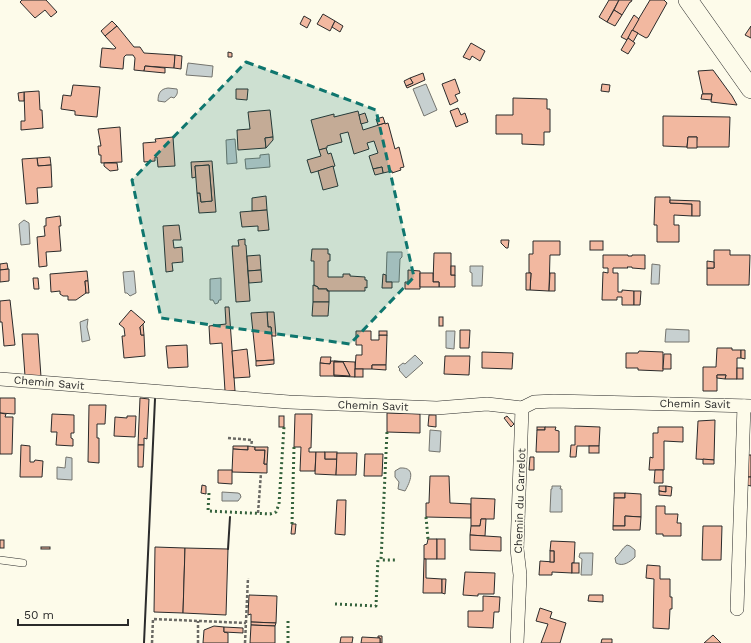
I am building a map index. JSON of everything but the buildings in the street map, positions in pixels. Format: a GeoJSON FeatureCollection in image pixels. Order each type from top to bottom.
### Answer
{"type":"FeatureCollection","features":[{"type":"Feature","properties":{"kind":"main road"},"geometry":{"type":"LineString","coordinates":[[688,0],[751,89]]}},
{"type":"Feature","properties":{"kind":"street","name":"Chemin Savit"},"geometry":{"type":"LineString","coordinates":[[0,379],[289,402],[437,408],[487,404],[522,408],[534,402],[554,401],[748,406],[737,609]]}},
{"type":"Feature","properties":{"kind":"street","name":"Chemin du Carrelot"},"geometry":{"type":"LineString","coordinates":[[517,643],[520,575],[517,549],[522,408]]}},
{"type":"Feature","properties":{"kind":"lane"},"geometry":{"type":"LineString","coordinates":[[0,560],[23,563]]}},
{"type":"Feature","properties":{"kind":"path"},"geometry":{"type":"LineString","coordinates":[[228,438],[252,440],[251,447]]}},
{"type":"Feature","properties":{"kind":"path"},"geometry":{"type":"LineString","coordinates":[[258,513],[261,473]]}},
{"type":"Feature","properties":{"kind":"path"},"geometry":{"type":"LineString","coordinates":[[245,643],[248,578]]}},
{"type":"Feature","properties":{"kind":"path"},"geometry":{"type":"LineString","coordinates":[[152,643],[153,619],[246,623]]}},
{"type":"Feature","properties":{"kind":"path"},"geometry":{"type":"LineString","coordinates":[[198,621],[198,643]]}},
{"type":"Feature","properties":{"kind":"highlighted area"},"geometry":{"type":"Polygon","coordinates":[[[246,62],[376,110],[414,277],[350,344],[161,318],[132,180],[246,62]]]}},
{"type":"Feature","properties":{"kind":"shaded area"},"geometry":{"type":"Polygon","coordinates":[[[188,63],[213,66],[212,77],[186,75],[188,63]]]}},
{"type":"Feature","properties":{"kind":"shaded area"},"geometry":{"type":"Polygon","coordinates":[[[426,84],[437,110],[424,116],[413,89],[426,84]]]}},
{"type":"Feature","properties":{"kind":"shaded area"},"geometry":{"type":"Polygon","coordinates":[[[163,89],[177,89],[176,96],[174,98],[171,97],[165,102],[158,101],[160,92],[163,89]]]}},
{"type":"Feature","properties":{"kind":"shaded area"},"geometry":{"type":"Polygon","coordinates":[[[235,139],[237,163],[227,164],[226,140],[235,139]]]}},
{"type":"Feature","properties":{"kind":"shaded area"},"geometry":{"type":"Polygon","coordinates":[[[269,154],[270,167],[246,169],[245,159],[260,158],[260,155],[269,154]]]}},
{"type":"Feature","properties":{"kind":"shaded area"},"geometry":{"type":"Polygon","coordinates":[[[24,220],[29,223],[30,244],[21,245],[19,224],[24,220]]]}},
{"type":"Feature","properties":{"kind":"shaded area"},"geometry":{"type":"Polygon","coordinates":[[[387,252],[402,252],[402,257],[400,259],[399,282],[386,282],[387,252]]]}},
{"type":"Feature","properties":{"kind":"shaded area"},"geometry":{"type":"Polygon","coordinates":[[[652,264],[660,265],[659,284],[651,284],[652,264]]]}},
{"type":"Feature","properties":{"kind":"shaded area"},"geometry":{"type":"Polygon","coordinates":[[[470,266],[483,266],[482,286],[472,286],[472,273],[470,272],[470,266]]]}},
{"type":"Feature","properties":{"kind":"shaded area"},"geometry":{"type":"Polygon","coordinates":[[[134,271],[136,293],[130,296],[125,293],[123,272],[134,271]]]}},
{"type":"Feature","properties":{"kind":"shaded area"},"geometry":{"type":"Polygon","coordinates":[[[221,278],[221,300],[215,304],[213,300],[210,300],[210,279],[221,278]]]}},
{"type":"Feature","properties":{"kind":"shaded area"},"geometry":{"type":"Polygon","coordinates":[[[88,319],[87,327],[90,340],[82,342],[80,322],[88,319]]]}},
{"type":"Feature","properties":{"kind":"shaded area"},"geometry":{"type":"Polygon","coordinates":[[[666,329],[689,330],[689,342],[665,342],[666,329]]]}},
{"type":"Feature","properties":{"kind":"shaded area"},"geometry":{"type":"Polygon","coordinates":[[[446,331],[455,331],[454,349],[446,348],[446,331]]]}},
{"type":"Feature","properties":{"kind":"shaded area"},"geometry":{"type":"Polygon","coordinates":[[[415,355],[423,363],[406,378],[398,367],[403,363],[405,364],[415,355]]]}},
{"type":"Feature","properties":{"kind":"shaded area"},"geometry":{"type":"Polygon","coordinates":[[[430,430],[441,431],[440,452],[429,451],[430,430]]]}},
{"type":"Feature","properties":{"kind":"shaded area"},"geometry":{"type":"Polygon","coordinates":[[[66,457],[72,458],[72,480],[57,479],[57,467],[65,468],[66,457]]]}},
{"type":"Feature","properties":{"kind":"shaded area"},"geometry":{"type":"Polygon","coordinates":[[[400,468],[409,470],[411,476],[405,491],[398,489],[399,482],[395,477],[395,471],[400,468]]]}},
{"type":"Feature","properties":{"kind":"shaded area"},"geometry":{"type":"Polygon","coordinates":[[[552,486],[561,486],[562,512],[550,512],[552,486]]]}},
{"type":"Feature","properties":{"kind":"shaded area"},"geometry":{"type":"Polygon","coordinates":[[[222,492],[238,493],[241,497],[238,501],[222,501],[222,492]]]}},
{"type":"Feature","properties":{"kind":"shaded area"},"geometry":{"type":"Polygon","coordinates":[[[627,545],[635,550],[635,557],[624,564],[616,563],[615,558],[627,545]]]}},
{"type":"Feature","properties":{"kind":"shaded area"},"geometry":{"type":"Polygon","coordinates":[[[580,553],[593,553],[592,575],[581,575],[582,559],[579,557],[580,553]]]}},
{"type":"Feature","properties":{"kind":"hedge"},"geometry":{"type":"LineString","coordinates":[[209,493],[208,511],[270,514],[276,512],[279,504],[284,427]]}},
{"type":"Feature","properties":{"kind":"hedge"},"geometry":{"type":"LineString","coordinates":[[387,432],[381,560],[396,560]]}},
{"type":"Feature","properties":{"kind":"hedge"},"geometry":{"type":"LineString","coordinates":[[292,524],[294,447]]}},
{"type":"Feature","properties":{"kind":"hedge"},"geometry":{"type":"LineString","coordinates":[[426,517],[428,539]]}},
{"type":"Feature","properties":{"kind":"hedge"},"geometry":{"type":"LineString","coordinates":[[335,604],[376,606],[378,558]]}},
{"type":"Feature","properties":{"kind":"hedge"},"geometry":{"type":"LineString","coordinates":[[288,621],[288,643]]}},
{"type":"Feature","properties":{"kind":"wall"},"geometry":{"type":"LineString","coordinates":[[144,643],[155,399]]}},
{"type":"Feature","properties":{"kind":"wall"},"geometry":{"type":"LineString","coordinates":[[228,549],[230,517]]}}]}
